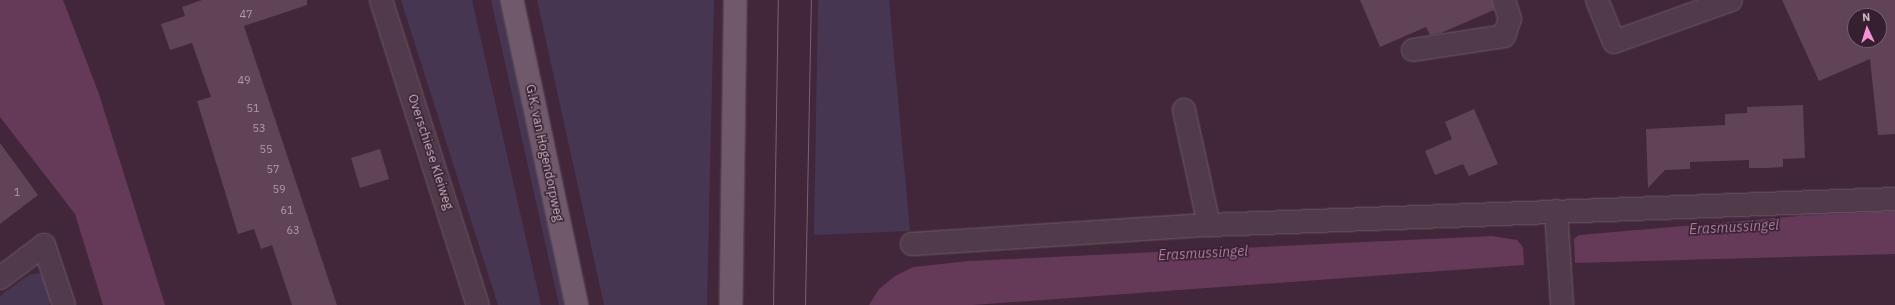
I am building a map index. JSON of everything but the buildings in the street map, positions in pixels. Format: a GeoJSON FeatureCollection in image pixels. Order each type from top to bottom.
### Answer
{"type":"FeatureCollection","features":[{"type":"Feature","properties":{"kind":"main road","name":"G.K. van Hogendorpweg"},"geometry":{"type":"LineString","coordinates":[[512,0],[577,305]]}},
{"type":"Feature","properties":{"kind":"main road"},"geometry":{"type":"LineString","coordinates":[[731,305],[735,0]]}},
{"type":"Feature","properties":{"kind":"street","name":"Overschiese Kleiweg"},"geometry":{"type":"LineString","coordinates":[[381,0],[478,305]]}},
{"type":"Feature","properties":{"kind":"street"},"geometry":{"type":"LineString","coordinates":[[1413,50],[1504,36],[1510,19],[1504,0]]}},
{"type":"Feature","properties":{"kind":"street"},"geometry":{"type":"LineString","coordinates":[[1597,0],[1614,42],[1731,0]]}},
{"type":"Feature","properties":{"kind":"street"},"geometry":{"type":"LineString","coordinates":[[1184,110],[1209,225]]}},
{"type":"Feature","properties":{"kind":"street"},"geometry":{"type":"LineString","coordinates":[[912,244],[1209,225],[1895,198]]}},
{"type":"Feature","properties":{"kind":"street"},"geometry":{"type":"LineString","coordinates":[[1556,211],[1562,305]]}},
{"type":"Feature","properties":{"kind":"street"},"geometry":{"type":"LineString","coordinates":[[0,278],[44,245],[64,305]]}},
{"type":"Feature","properties":{"kind":"shaded area"},"geometry":{"type":"Polygon","coordinates":[[[401,0],[472,0],[541,305],[498,305],[401,0]]]}},
{"type":"Feature","properties":{"kind":"shaded area"},"geometry":{"type":"Polygon","coordinates":[[[491,0],[503,0],[570,305],[559,305],[491,0]]]}},
{"type":"Feature","properties":{"kind":"shaded area"},"geometry":{"type":"Polygon","coordinates":[[[537,0],[714,0],[707,305],[604,305],[537,0]]]}},
{"type":"Feature","properties":{"kind":"shaded area"},"geometry":{"type":"Polygon","coordinates":[[[818,0],[889,0],[910,231],[814,235],[818,0]]]}},
{"type":"Feature","properties":{"kind":"shaded area"},"geometry":{"type":"Polygon","coordinates":[[[1895,206],[1895,211],[1799,216],[1800,211],[1895,206]]]}},
{"type":"Feature","properties":{"kind":"shaded area"},"geometry":{"type":"Polygon","coordinates":[[[39,273],[46,280],[51,297],[49,305],[0,305],[0,296],[29,275],[39,273]]]}},
{"type":"Feature","properties":{"kind":"water"},"geometry":{"type":"Polygon","coordinates":[[[0,0],[63,0],[99,94],[165,305],[103,305],[75,214],[0,117],[0,0]]]}},
{"type":"Feature","properties":{"kind":"water","name":"Erasmussingel"},"geometry":{"type":"Polygon","coordinates":[[[1895,211],[1895,254],[1575,263],[1574,239],[1579,235],[1799,216],[1895,211]]]}},
{"type":"Feature","properties":{"kind":"water","name":"Erasmussingel"},"geometry":{"type":"Polygon","coordinates":[[[1492,236],[1517,240],[1523,247],[1524,265],[973,305],[869,305],[879,289],[895,276],[913,267],[969,261],[1492,236]]]}},
{"type":"Feature","properties":{"kind":"tram line"},"geometry":{"type":"LineString","coordinates":[[773,305],[778,0]]}},
{"type":"Feature","properties":{"kind":"tram line"},"geometry":{"type":"LineString","coordinates":[[805,305],[811,0]]}}]}
